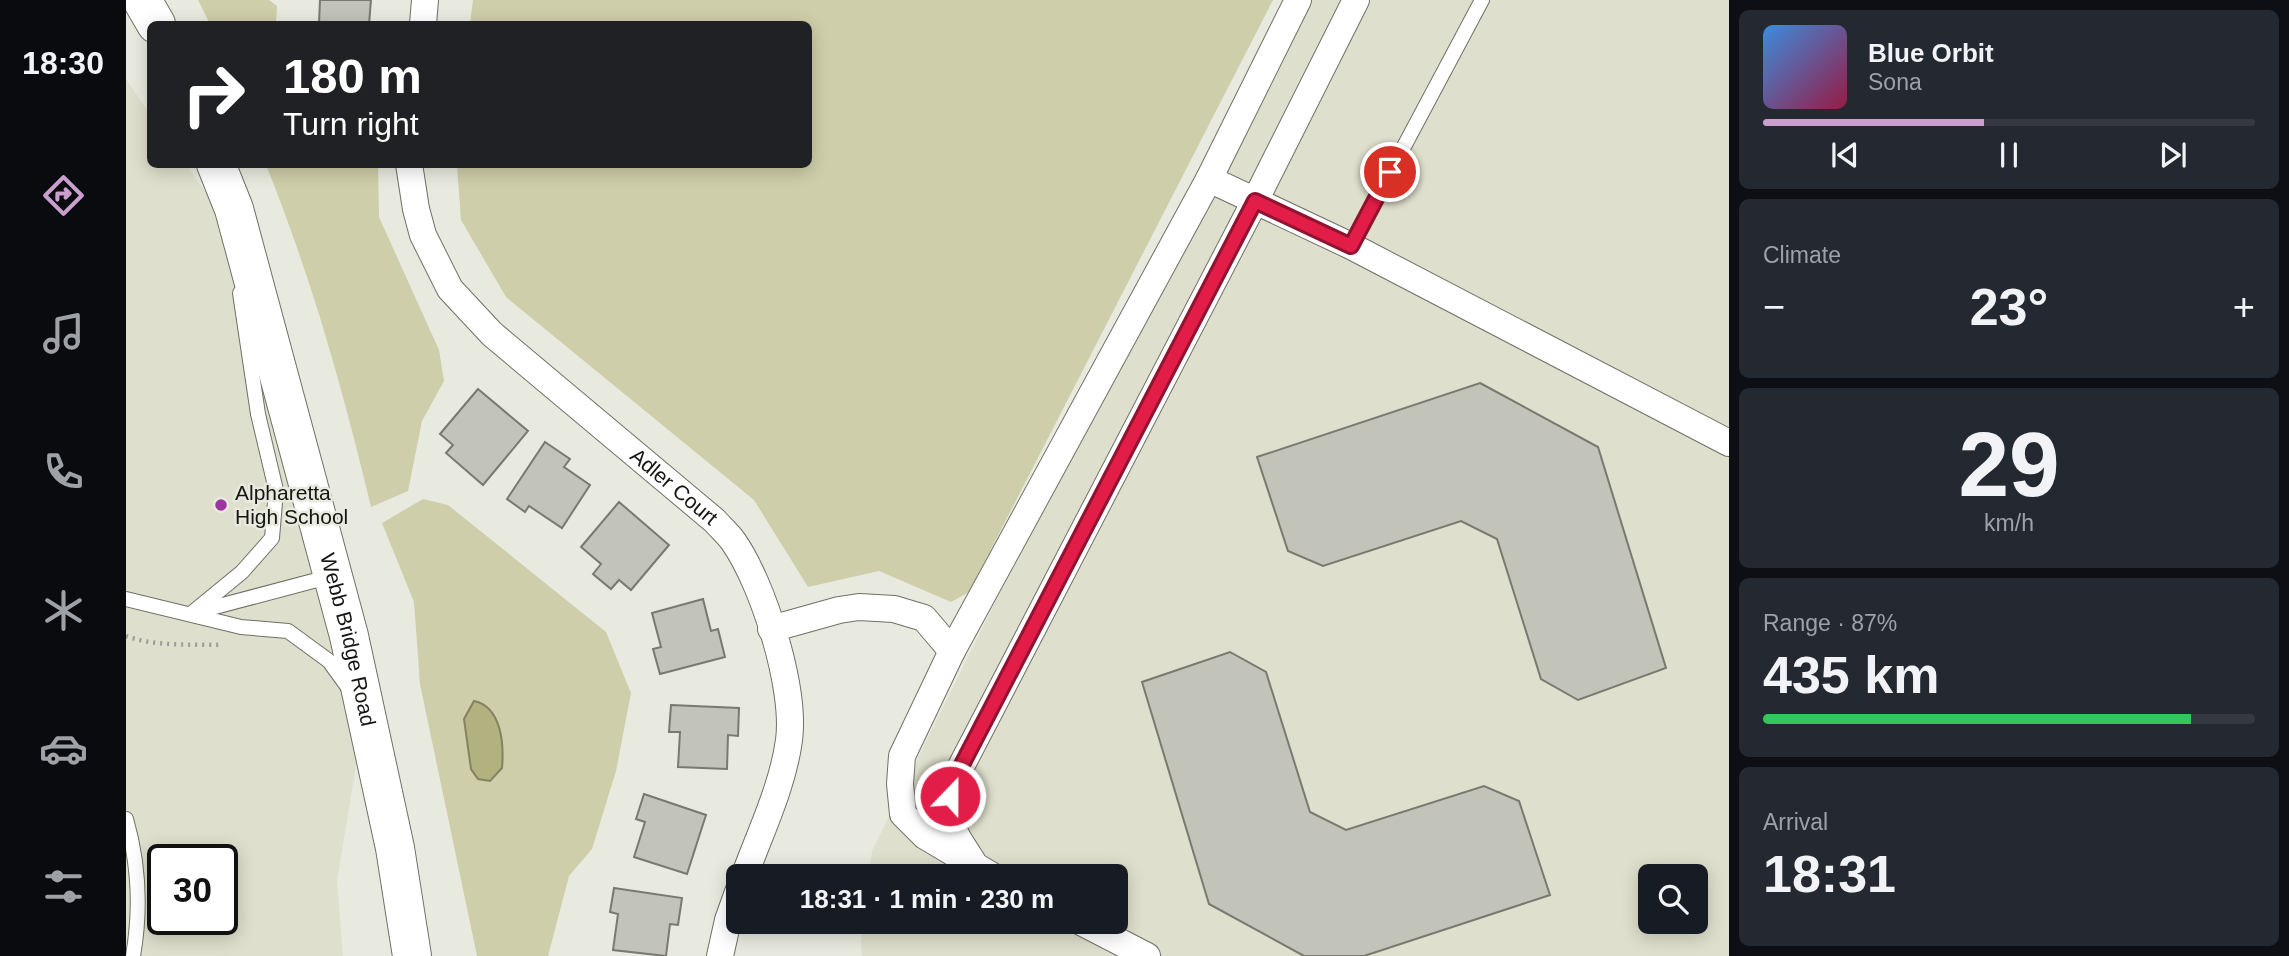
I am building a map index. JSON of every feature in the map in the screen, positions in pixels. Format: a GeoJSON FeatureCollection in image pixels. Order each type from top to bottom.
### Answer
{"type":"FeatureCollection","features":[{"type":"Feature","properties":{"kind":"street"},"geometry":{"type":"LineString","coordinates":[[142,0],[154,21]]}},
{"type":"Feature","properties":{"kind":"street"},"geometry":{"type":"LineString","coordinates":[[423,21],[425,0]]}},
{"type":"Feature","properties":{"kind":"street"},"geometry":{"type":"LineString","coordinates":[[972,864],[925,836],[903,814],[900,784],[902,755],[952,651],[1209,178],[1297,0]]}},
{"type":"Feature","properties":{"kind":"street"},"geometry":{"type":"LineString","coordinates":[[978,864],[954,834],[948,815],[955,778],[1255,201],[1356,0]]}},
{"type":"Feature","properties":{"kind":"street","name":"Webb Bridge Road"},"geometry":{"type":"LineString","coordinates":[[218,168],[234,209],[334,576],[395,848],[412,956]]}},
{"type":"Feature","properties":{"kind":"street","name":"Adler Court"},"geometry":{"type":"LineString","coordinates":[[410,168],[423,235],[450,289],[492,334],[715,521],[733,541],[746,564],[781,662],[788,695],[789,739],[773,798],[749,864]]}},
{"type":"Feature","properties":{"kind":"street"},"geometry":{"type":"LineString","coordinates":[[1209,178],[1351,246],[1729,443]]}},
{"type":"Feature","properties":{"kind":"street"},"geometry":{"type":"LineString","coordinates":[[771,629],[816,615],[859,607],[894,609],[924,618],[974,611]]}},
{"type":"Feature","properties":{"kind":"street"},"geometry":{"type":"LineString","coordinates":[[924,618],[952,651]]}},
{"type":"Feature","properties":{"kind":"street"},"geometry":{"type":"LineString","coordinates":[[720,956],[726,929]]}},
{"type":"Feature","properties":{"kind":"street"},"geometry":{"type":"LineString","coordinates":[[1104,934],[1147,956]]}},
{"type":"Feature","properties":{"kind":"lane"},"geometry":{"type":"LineString","coordinates":[[1351,246],[1482,0]]}},
{"type":"Feature","properties":{"kind":"lane"},"geometry":{"type":"LineString","coordinates":[[192,613],[242,572],[272,538],[276,490],[258,414],[241,307],[234,209]]}},
{"type":"Feature","properties":{"kind":"lane"},"geometry":{"type":"LineString","coordinates":[[192,613],[334,576]]}},
{"type":"Feature","properties":{"kind":"lane"},"geometry":{"type":"LineString","coordinates":[[126,599],[241,627],[288,631],[329,661],[365,711]]}},
{"type":"Feature","properties":{"kind":"lane"},"geometry":{"type":"LineString","coordinates":[[126,819],[138,881],[138,929],[133,956]]}},
{"type":"Feature","properties":{"kind":"path"},"geometry":{"type":"LineString","coordinates":[[126,636],[139,641],[227,645]]}},
{"type":"Feature","properties":{"kind":"shaded area"},"geometry":{"type":"Polygon","coordinates":[[[198,0],[269,0],[277,6],[276,21],[208,21],[198,0]]]}},
{"type":"Feature","properties":{"kind":"shaded area"},"geometry":{"type":"Polygon","coordinates":[[[473,0],[1273,0],[969,592],[951,602],[879,571],[808,587],[754,500],[506,297],[461,220],[457,168],[812,168],[812,21],[470,21],[473,0]]]}},
{"type":"Feature","properties":{"kind":"shaded area"},"geometry":{"type":"Polygon","coordinates":[[[1293,0],[1729,0],[1729,956],[862,956],[862,934],[1128,934],[1128,864],[870,864],[872,851],[1293,0]]]}},
{"type":"Feature","properties":{"kind":"shaded area","name":"Alpharetta High School"},"geometry":{"type":"Polygon","coordinates":[[[126,79],[147,110],[147,168],[188,168],[241,242],[365,711],[337,881],[343,956],[126,956],[126,79]]]}},
{"type":"Feature","properties":{"kind":"shaded area"},"geometry":{"type":"Polygon","coordinates":[[[267,168],[378,168],[379,217],[439,350],[444,381],[422,421],[408,491],[371,507],[325,334],[267,168]]]}},
{"type":"Feature","properties":{"kind":"shaded area"},"geometry":{"type":"Polygon","coordinates":[[[423,499],[448,505],[606,632],[631,693],[616,771],[592,849],[569,876],[548,956],[477,956],[420,684],[414,602],[382,523],[423,499]]]}},
{"type":"Feature","properties":{"kind":"shaded area"},"geometry":{"type":"Polygon","coordinates":[[[474,701],[483,705],[496,719],[501,738],[502,768],[490,781],[478,779],[471,769],[464,719],[474,701]]]}},
{"type":"Feature","properties":{"kind":"building"},"geometry":{"type":"Polygon","coordinates":[[[320,0],[371,0],[369,21],[319,21],[320,0]]]}},
{"type":"Feature","properties":{"kind":"building"},"geometry":{"type":"Polygon","coordinates":[[[1480,383],[1598,447],[1666,668],[1578,700],[1541,679],[1497,539],[1461,521],[1323,566],[1288,551],[1257,457],[1480,383]]]}},
{"type":"Feature","properties":{"kind":"building"},"geometry":{"type":"Polygon","coordinates":[[[478,389],[528,431],[483,485],[446,453],[453,445],[440,434],[478,389]]]}},
{"type":"Feature","properties":{"kind":"building"},"geometry":{"type":"Polygon","coordinates":[[[545,442],[570,459],[564,467],[590,485],[562,528],[529,506],[525,512],[507,499],[545,442]]]}},
{"type":"Feature","properties":{"kind":"building"},"geometry":{"type":"Polygon","coordinates":[[[619,502],[669,545],[631,590],[619,580],[611,589],[593,574],[601,564],[581,547],[619,502]]]}},
{"type":"Feature","properties":{"kind":"building"},"geometry":{"type":"Polygon","coordinates":[[[703,599],[711,631],[718,629],[725,657],[660,674],[653,649],[661,647],[652,613],[703,599]]]}},
{"type":"Feature","properties":{"kind":"building"},"geometry":{"type":"Polygon","coordinates":[[[1230,652],[1266,672],[1310,812],[1346,830],[1484,786],[1519,801],[1550,895],[1364,956],[1304,956],[1209,904],[1142,682],[1230,652]]]}},
{"type":"Feature","properties":{"kind":"building"},"geometry":{"type":"Polygon","coordinates":[[[671,705],[739,708],[738,736],[728,735],[727,769],[678,767],[680,732],[669,732],[671,705]]]}},
{"type":"Feature","properties":{"kind":"building"},"geometry":{"type":"Polygon","coordinates":[[[644,794],[706,815],[687,874],[634,857],[645,822],[636,819],[644,794]]]}},
{"type":"Feature","properties":{"kind":"building"},"geometry":{"type":"Polygon","coordinates":[[[614,888],[682,898],[678,925],[670,924],[666,956],[613,950],[618,914],[610,912],[614,888]]]}},
{"type":"Feature","properties":{"kind":"place","name":"Alpharetta High School"},"geometry":{"type":"Point","coordinates":[221,505]}},
{"type":"Feature","properties":{"kind":"route"},"geometry":{"type":"LineString","coordinates":[[950,796],[955,778],[1255,201],[1351,246],[1390,172]]}}]}
